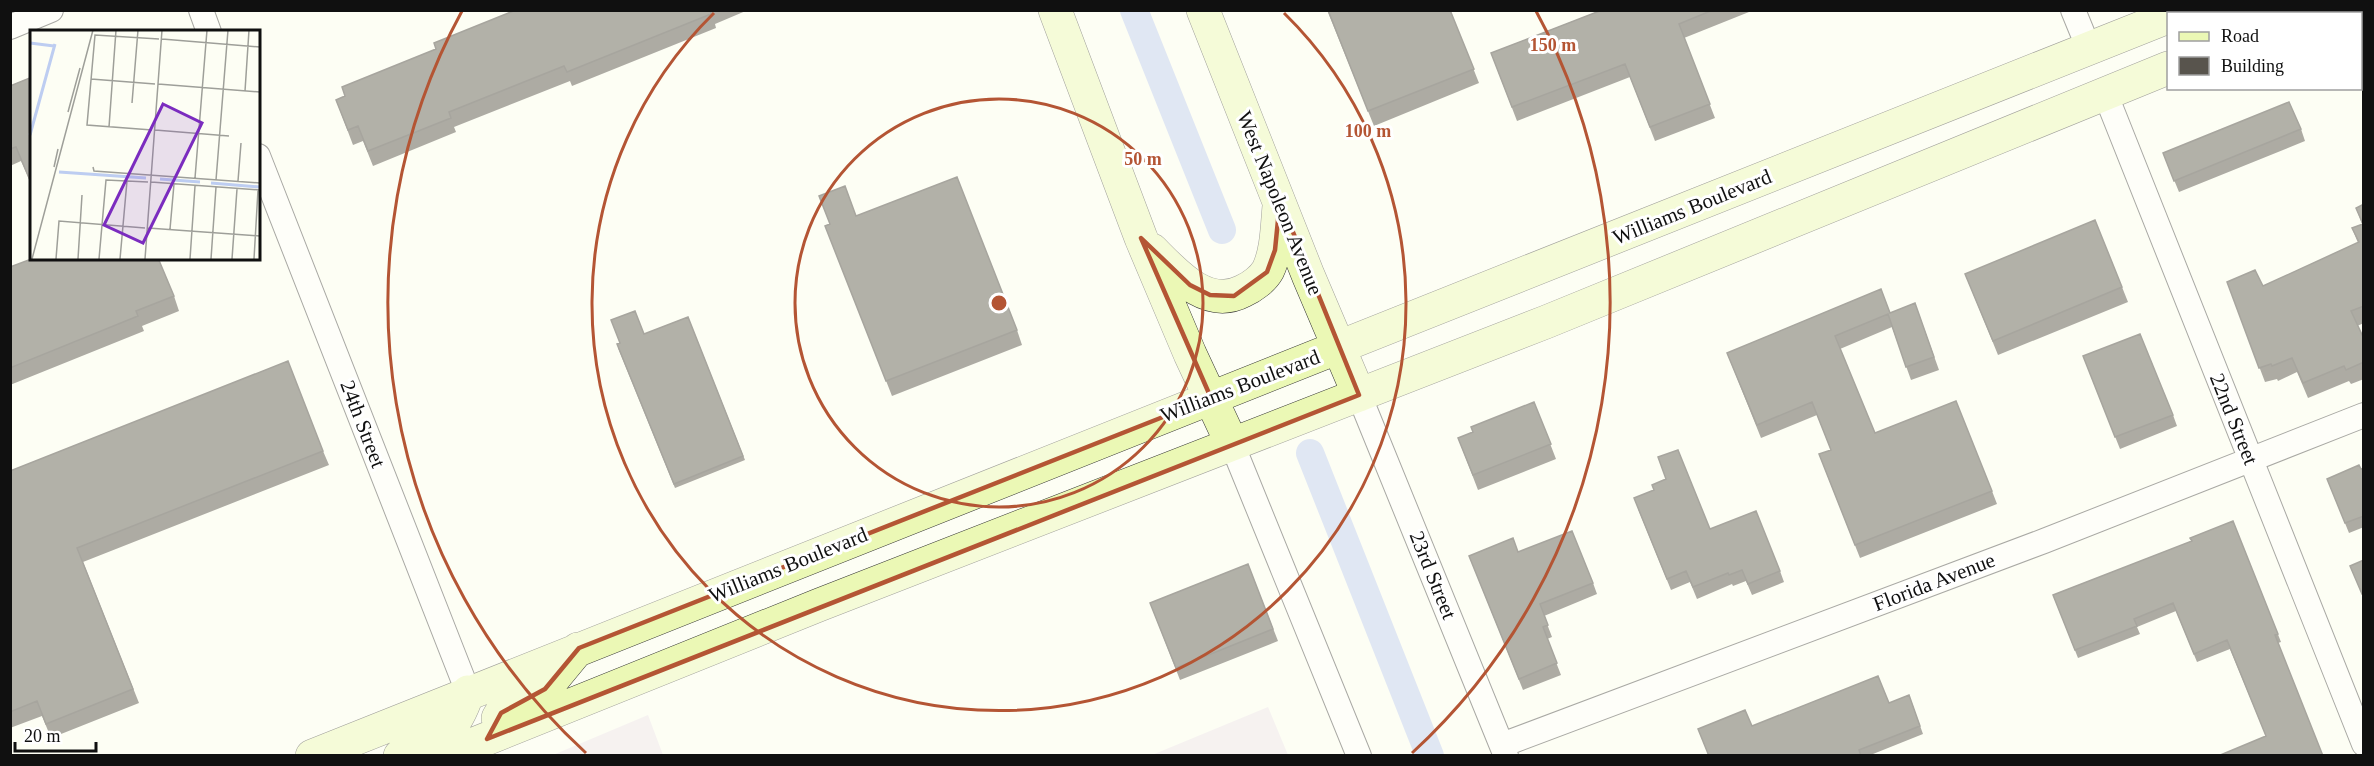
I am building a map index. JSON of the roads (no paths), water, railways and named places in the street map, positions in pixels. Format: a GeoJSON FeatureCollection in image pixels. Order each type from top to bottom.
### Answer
{"type":"FeatureCollection","features":[{"type":"Feature","properties":{"kind":"main road"},"geometry":{"type":"LineString","coordinates":[[1055,10],[1141,238],[1232,444]]}},
{"type":"Feature","properties":{"kind":"main road","name":"West Napoleon Avenue"},"geometry":{"type":"LineString","coordinates":[[1203,10],[1308,275],[1359,395]]}},
{"type":"Feature","properties":{"kind":"main road","name":"Williams Boulevard"},"geometry":{"type":"LineString","coordinates":[[312,756],[2167,18]]}},
{"type":"Feature","properties":{"kind":"main road"},"geometry":{"type":"LineString","coordinates":[[2105,93],[2106,73],[2127,46],[2167,20]]}},
{"type":"Feature","properties":{"kind":"main road"},"geometry":{"type":"LineString","coordinates":[[444,756],[490,747],[819,605],[1359,395],[1919,171],[2167,69]]}},
{"type":"Feature","properties":{"kind":"main road"},"geometry":{"type":"LineString","coordinates":[[1141,238],[1178,276],[1190,285],[1210,295],[1234,296],[1251,287],[1267,272],[1275,250],[1280,200]]}},
{"type":"Feature","properties":{"kind":"main road"},"geometry":{"type":"LineString","coordinates":[[490,747],[501,713],[545,689],[579,648]]}},
{"type":"Feature","properties":{"kind":"main road"},"geometry":{"type":"LineString","coordinates":[[399,756],[443,736],[460,716],[468,692]]}},
{"type":"Feature","properties":{"kind":"street"},"geometry":{"type":"LineString","coordinates":[[10,27],[51,10]]}},
{"type":"Feature","properties":{"kind":"street"},"geometry":{"type":"LineString","coordinates":[[201,10],[208,30]]}},
{"type":"Feature","properties":{"kind":"street"},"geometry":{"type":"LineString","coordinates":[[2073,10],[2089,49]]}},
{"type":"Feature","properties":{"kind":"street","name":"22nd Street"},"geometry":{"type":"LineString","coordinates":[[2105,93],[2364,744]]}},
{"type":"Feature","properties":{"kind":"street","name":"24th Street"},"geometry":{"type":"LineString","coordinates":[[260,161],[468,692]]}},
{"type":"Feature","properties":{"kind":"street","name":"23rd Street"},"geometry":{"type":"LineString","coordinates":[[1359,395],[1504,750]]}},
{"type":"Feature","properties":{"kind":"street","name":"Florida Avenue"},"geometry":{"type":"LineString","coordinates":[[1504,750],[2364,415]]}},
{"type":"Feature","properties":{"kind":"street"},"geometry":{"type":"LineString","coordinates":[[1232,444],[1359,756]]}},
{"type":"Feature","properties":{"kind":"waterway"},"geometry":{"type":"LineString","coordinates":[[1134,10],[1222,230]]}},
{"type":"Feature","properties":{"kind":"waterway"},"geometry":{"type":"LineString","coordinates":[[1310,453],[1430,756]]}}]}
